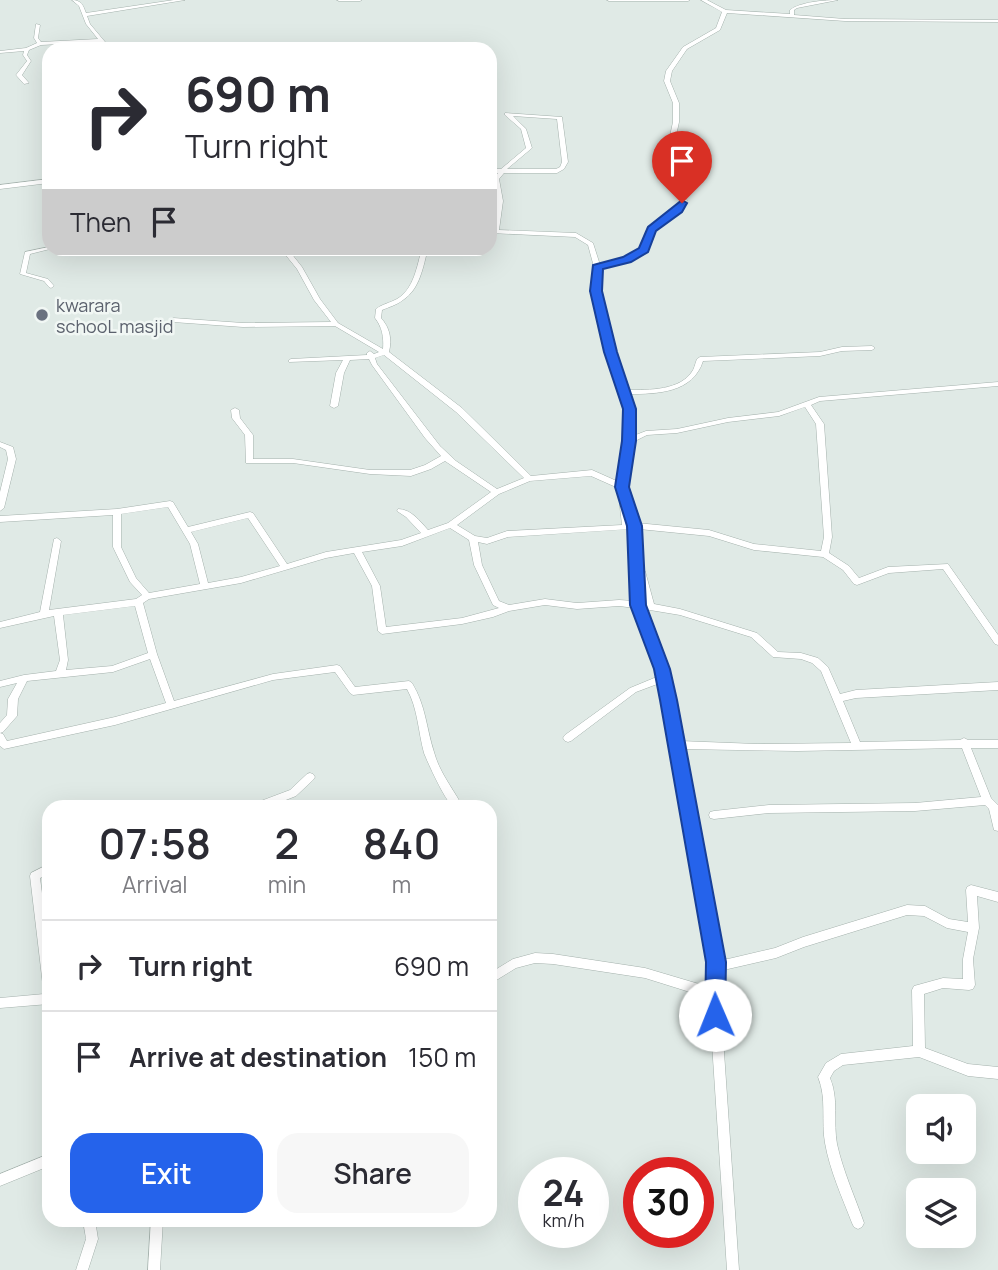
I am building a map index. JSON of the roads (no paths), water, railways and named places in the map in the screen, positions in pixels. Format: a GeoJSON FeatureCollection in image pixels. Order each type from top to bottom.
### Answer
{"type":"FeatureCollection","features":[{"type":"Feature","properties":{"kind":"street"},"geometry":{"type":"LineString","coordinates":[[74,0],[102,40]]}},
{"type":"Feature","properties":{"kind":"street"},"geometry":{"type":"LineString","coordinates":[[84,15],[183,0]]}},
{"type":"Feature","properties":{"kind":"street"},"geometry":{"type":"LineString","coordinates":[[340,0],[360,0]]}},
{"type":"Feature","properties":{"kind":"street"},"geometry":{"type":"LineString","coordinates":[[609,0],[688,0]]}},
{"type":"Feature","properties":{"kind":"street"},"geometry":{"type":"LineString","coordinates":[[703,0],[725,11],[886,22],[998,22]]}},
{"type":"Feature","properties":{"kind":"street"},"geometry":{"type":"LineString","coordinates":[[792,15],[792,10],[796,7],[836,0]]}},
{"type":"Feature","properties":{"kind":"street"},"geometry":{"type":"LineString","coordinates":[[597,267],[627,260],[644,250],[652,230],[684,201],[668,159],[676,122],[676,103],[667,81],[669,71],[685,48],[718,29],[725,11]]}},
{"type":"Feature","properties":{"kind":"street"},"geometry":{"type":"LineString","coordinates":[[0,52],[27,49],[40,44],[36,38],[38,25]]}},
{"type":"Feature","properties":{"kind":"street"},"geometry":{"type":"LineString","coordinates":[[71,42],[102,40]]}},
{"type":"Feature","properties":{"kind":"street"},"geometry":{"type":"LineString","coordinates":[[26,83],[19,75],[29,61],[25,55],[27,49]]}},
{"type":"Feature","properties":{"kind":"street"},"geometry":{"type":"LineString","coordinates":[[497,171],[502,171],[562,168],[565,162],[560,118],[507,114],[521,123],[527,135],[528,148],[502,171],[497,178]]}},
{"type":"Feature","properties":{"kind":"street"},"geometry":{"type":"LineString","coordinates":[[0,187],[42,182]]}},
{"type":"Feature","properties":{"kind":"street"},"geometry":{"type":"LineString","coordinates":[[497,184],[500,201],[497,214]]}},
{"type":"Feature","properties":{"kind":"street"},"geometry":{"type":"LineString","coordinates":[[497,231],[576,236],[591,244],[597,267],[598,304],[630,409],[629,441],[622,487],[644,606],[664,678],[716,962],[713,994],[733,1270]]}},
{"type":"Feature","properties":{"kind":"street"},"geometry":{"type":"LineString","coordinates":[[42,250],[27,253],[23,274],[46,280],[51,286]]}},
{"type":"Feature","properties":{"kind":"street"},"geometry":{"type":"LineString","coordinates":[[290,256],[333,322],[385,353],[473,421],[494,447],[529,479]]}},
{"type":"Feature","properties":{"kind":"street"},"geometry":{"type":"LineString","coordinates":[[385,353],[385,330],[378,318],[379,309],[398,301],[408,293],[417,278],[423,256]]}},
{"type":"Feature","properties":{"kind":"street"},"geometry":{"type":"LineString","coordinates":[[173,320],[263,325],[333,322]]}},
{"type":"Feature","properties":{"kind":"street"},"geometry":{"type":"LineString","coordinates":[[368,344],[371,357],[446,457],[461,471],[488,484],[496,492]]}},
{"type":"Feature","properties":{"kind":"street"},"geometry":{"type":"LineString","coordinates":[[624,392],[664,389],[689,382],[698,373],[700,359],[820,354],[842,349],[872,348]]}},
{"type":"Feature","properties":{"kind":"street"},"geometry":{"type":"LineString","coordinates":[[291,361],[371,357],[385,353]]}},
{"type":"Feature","properties":{"kind":"street"},"geometry":{"type":"LineString","coordinates":[[334,406],[340,373],[348,358]]}},
{"type":"Feature","properties":{"kind":"street"},"geometry":{"type":"LineString","coordinates":[[629,441],[646,433],[677,431],[728,420],[779,414],[819,399],[998,384]]}},
{"type":"Feature","properties":{"kind":"street"},"geometry":{"type":"LineString","coordinates":[[807,404],[820,424],[828,537],[825,554]]}},
{"type":"Feature","properties":{"kind":"street"},"geometry":{"type":"LineString","coordinates":[[235,410],[236,418],[249,435],[249,461],[283,460],[370,472],[411,473],[446,457]]}},
{"type":"Feature","properties":{"kind":"street"},"geometry":{"type":"LineString","coordinates":[[0,444],[10,449],[12,459],[0,508]]}},
{"type":"Feature","properties":{"kind":"street"},"geometry":{"type":"LineString","coordinates":[[0,625],[44,614],[138,602],[147,596],[204,584],[241,580],[326,555],[402,543],[451,525],[496,492],[529,479],[592,473],[622,487]]}},
{"type":"Feature","properties":{"kind":"street"},"geometry":{"type":"LineString","coordinates":[[0,519],[117,512],[170,504],[194,544],[204,584]]}},
{"type":"Feature","properties":{"kind":"street"},"geometry":{"type":"LineString","coordinates":[[401,511],[409,515],[427,534]]}},
{"type":"Feature","properties":{"kind":"street"},"geometry":{"type":"LineString","coordinates":[[117,512],[117,547],[133,580],[147,596]]}},
{"type":"Feature","properties":{"kind":"street"},"geometry":{"type":"LineString","coordinates":[[185,531],[250,515],[285,567]]}},
{"type":"Feature","properties":{"kind":"street"},"geometry":{"type":"LineString","coordinates":[[451,525],[473,539],[487,541],[507,534],[630,527],[709,533],[754,547],[825,554],[846,568],[857,582],[888,570],[945,566],[998,642]]}},
{"type":"Feature","properties":{"kind":"street"},"geometry":{"type":"LineString","coordinates":[[473,539],[478,565],[496,603],[508,608]]}},
{"type":"Feature","properties":{"kind":"street"},"geometry":{"type":"LineString","coordinates":[[44,614],[57,541]]}},
{"type":"Feature","properties":{"kind":"street"},"geometry":{"type":"LineString","coordinates":[[357,551],[376,586],[382,631],[461,622],[492,615],[508,608],[545,602],[577,606],[619,603],[720,622],[754,635],[776,655],[815,660],[825,669],[856,744]]}},
{"type":"Feature","properties":{"kind":"street"},"geometry":{"type":"LineString","coordinates":[[138,602],[151,655],[162,674],[171,705]]}},
{"type":"Feature","properties":{"kind":"street"},"geometry":{"type":"LineString","coordinates":[[58,612],[64,660],[60,674]]}},
{"type":"Feature","properties":{"kind":"street"},"geometry":{"type":"LineString","coordinates":[[0,684],[24,678],[113,669],[151,655]]}},
{"type":"Feature","properties":{"kind":"street"},"geometry":{"type":"LineString","coordinates":[[0,737],[4,745],[115,722],[273,677],[337,668],[352,691],[410,685],[418,702],[430,754],[442,782],[454,800]]}},
{"type":"Feature","properties":{"kind":"street"},"geometry":{"type":"LineString","coordinates":[[0,729],[12,716],[13,699],[24,678]]}},
{"type":"Feature","properties":{"kind":"street"},"geometry":{"type":"LineString","coordinates":[[568,738],[634,690],[664,678]]}},
{"type":"Feature","properties":{"kind":"street"},"geometry":{"type":"LineString","coordinates":[[839,698],[856,694],[998,686]]}},
{"type":"Feature","properties":{"kind":"street"},"geometry":{"type":"LineString","coordinates":[[964,742],[987,801],[994,807],[998,827]]}},
{"type":"Feature","properties":{"kind":"street"},"geometry":{"type":"LineString","coordinates":[[677,745],[789,749],[856,744],[998,744]]}},
{"type":"Feature","properties":{"kind":"street"},"geometry":{"type":"LineString","coordinates":[[274,800],[293,793],[310,777]]}},
{"type":"Feature","properties":{"kind":"street"},"geometry":{"type":"LineString","coordinates":[[714,815],[769,809],[915,807],[987,801]]}},
{"type":"Feature","properties":{"kind":"street"},"geometry":{"type":"LineString","coordinates":[[42,872],[35,876],[42,934]]}},
{"type":"Feature","properties":{"kind":"street"},"geometry":{"type":"LineString","coordinates":[[919,1051],[918,990],[943,983],[970,985],[968,959],[974,928],[971,890],[998,897]]}},
{"type":"Feature","properties":{"kind":"street"},"geometry":{"type":"LineString","coordinates":[[716,962],[728,964],[776,953],[907,909],[925,911],[947,923],[974,928]]}},
{"type":"Feature","properties":{"kind":"street"},"geometry":{"type":"LineString","coordinates":[[497,974],[513,964],[536,958],[553,959],[645,973],[713,994]]}},
{"type":"Feature","properties":{"kind":"street"},"geometry":{"type":"LineString","coordinates":[[0,1003],[42,1000]]}},
{"type":"Feature","properties":{"kind":"street"},"geometry":{"type":"LineString","coordinates":[[858,1223],[831,1147],[831,1097],[824,1077],[830,1066],[841,1060],[919,1051],[968,1070],[998,1073]]}},
{"type":"Feature","properties":{"kind":"street"},"geometry":{"type":"LineString","coordinates":[[0,1180],[42,1163]]}},
{"type":"Feature","properties":{"kind":"street"},"geometry":{"type":"LineString","coordinates":[[82,1270],[92,1239],[90,1227]]}},
{"type":"Feature","properties":{"kind":"street"},"geometry":{"type":"LineString","coordinates":[[154,1270],[157,1227]]}},
{"type":"Feature","properties":{"kind":"place","name":"kwarara schooL masjid"},"geometry":{"type":"Point","coordinates":[42,315]}}]}
